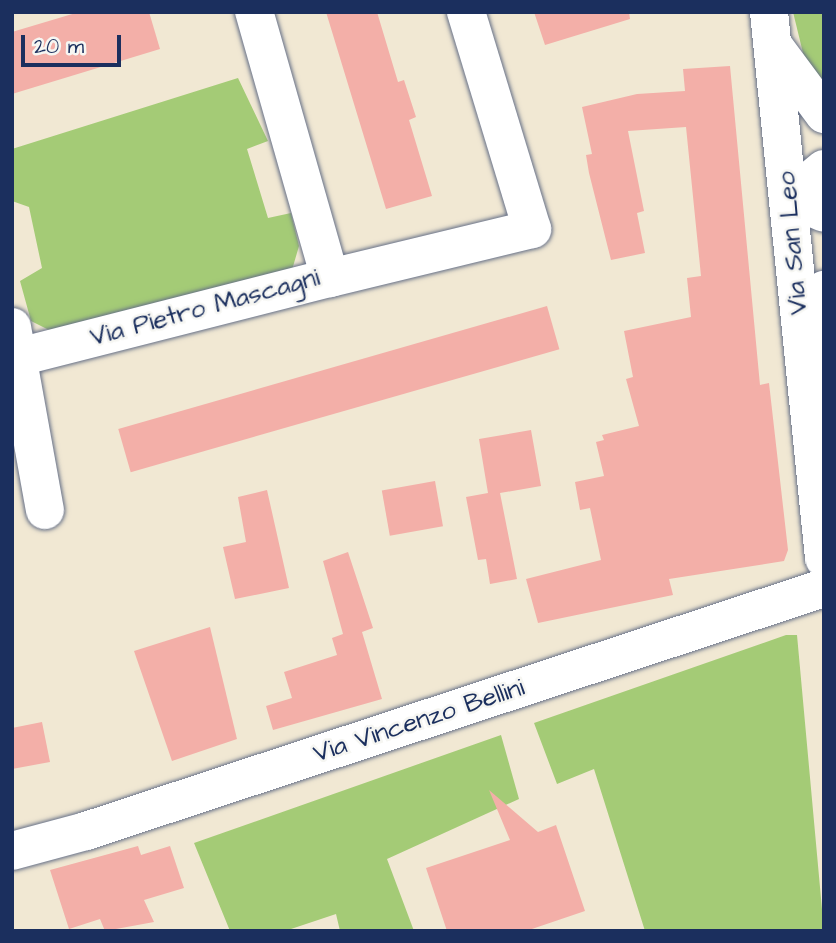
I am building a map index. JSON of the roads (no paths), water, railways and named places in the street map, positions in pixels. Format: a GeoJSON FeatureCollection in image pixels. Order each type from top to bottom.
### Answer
{"type":"FeatureCollection","features":[{"type":"Feature","properties":{"kind":"street","name":"Via Pietro Mascagni"},"geometry":{"type":"LineString","coordinates":[[15,342],[330,278],[254,12]]}},
{"type":"Feature","properties":{"kind":"street"},"geometry":{"type":"LineString","coordinates":[[330,278],[532,229],[466,12]]}},
{"type":"Feature","properties":{"kind":"street"},"geometry":{"type":"LineString","coordinates":[[771,29],[824,114]]}},
{"type":"Feature","properties":{"kind":"street","name":"Via San Leo"},"geometry":{"type":"LineString","coordinates":[[771,29],[824,558]]}},
{"type":"Feature","properties":{"kind":"street"},"geometry":{"type":"LineString","coordinates":[[824,169],[789,198],[824,213]]}},
{"type":"Feature","properties":{"kind":"street"},"geometry":{"type":"LineString","coordinates":[[803,346],[824,290]]}},
{"type":"Feature","properties":{"kind":"street"},"geometry":{"type":"LineString","coordinates":[[15,342],[45,510]]}},
{"type":"Feature","properties":{"kind":"street","name":"Via Vincenzo Bellini"},"geometry":{"type":"LineString","coordinates":[[12,851],[98,827],[824,588]]}}]}
